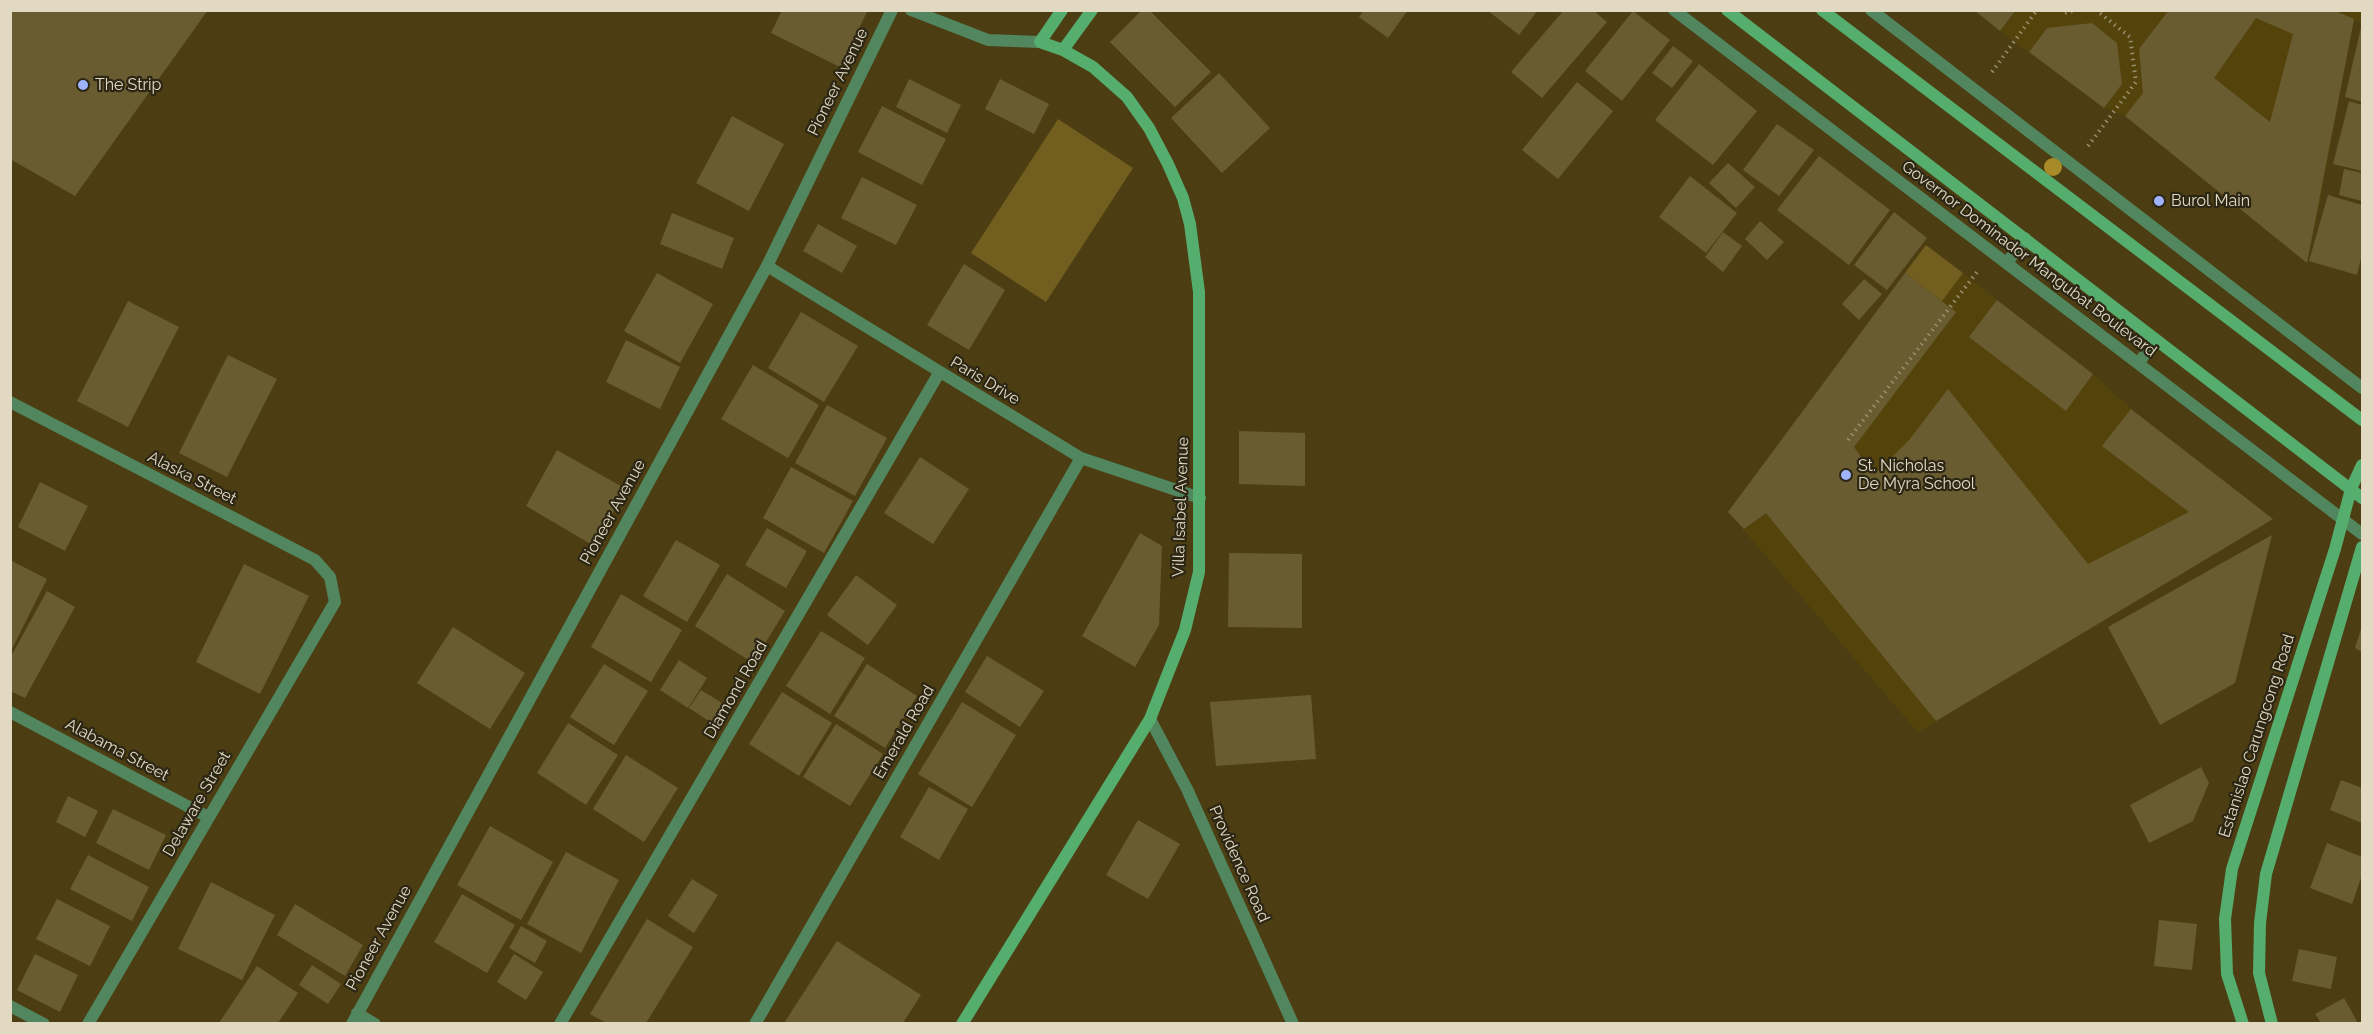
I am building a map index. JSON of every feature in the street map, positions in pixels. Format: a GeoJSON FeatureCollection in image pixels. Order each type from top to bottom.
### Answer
{"type":"FeatureCollection","features":[{"type":"Feature","properties":{"kind":"street","name":"Pioneer Avenue"},"geometry":{"type":"LineString","coordinates":[[354,1018],[767,266],[892,10]]}},
{"type":"Feature","properties":{"kind":"street"},"geometry":{"type":"LineString","coordinates":[[911,10],[988,39],[1040,42],[1062,10]]}},
{"type":"Feature","properties":{"kind":"street"},"geometry":{"type":"LineString","coordinates":[[1064,50],[1092,10]]}},
{"type":"Feature","properties":{"kind":"street","name":"Governor Dominador Mangubat Boulevard"},"geometry":{"type":"LineString","coordinates":[[1674,10],[2362,534]]}},
{"type":"Feature","properties":{"kind":"street","name":"Governor Dominador Mangubat Boulevard"},"geometry":{"type":"LineString","coordinates":[[1727,10],[2362,498]]}},
{"type":"Feature","properties":{"kind":"street"},"geometry":{"type":"LineString","coordinates":[[1822,10],[2362,420]]}},
{"type":"Feature","properties":{"kind":"street"},"geometry":{"type":"LineString","coordinates":[[1870,10],[2362,388]]}},
{"type":"Feature","properties":{"kind":"street","name":"Villa Isabel Avenue"},"geometry":{"type":"LineString","coordinates":[[962,1023],[1150,719],[1185,630],[1199,572],[1199,292],[1194,245],[1183,198],[1149,128],[1127,97],[1093,67],[1064,50],[1040,42]]}},
{"type":"Feature","properties":{"kind":"street"},"geometry":{"type":"LineString","coordinates":[[2007,263],[2025,238]]}},
{"type":"Feature","properties":{"kind":"street","name":"Paris Drive"},"geometry":{"type":"LineString","coordinates":[[767,266],[1081,458],[1200,498]]}},
{"type":"Feature","properties":{"kind":"street"},"geometry":{"type":"LineString","coordinates":[[2139,363],[2156,339]]}},
{"type":"Feature","properties":{"kind":"street","name":"Diamond Road"},"geometry":{"type":"LineString","coordinates":[[560,1023],[939,373]]}},
{"type":"Feature","properties":{"kind":"street","name":"Alaska Street"},"geometry":{"type":"LineString","coordinates":[[10,402],[315,560],[330,577],[335,602]]}},
{"type":"Feature","properties":{"kind":"street","name":"Emerald Road"},"geometry":{"type":"LineString","coordinates":[[755,1023],[1081,458]]}},
{"type":"Feature","properties":{"kind":"street","name":"Estanislao Carungcong Road"},"geometry":{"type":"LineString","coordinates":[[2243,1023],[2227,974],[2225,919],[2232,869],[2351,489],[2362,465]]}},
{"type":"Feature","properties":{"kind":"street"},"geometry":{"type":"LineString","coordinates":[[2272,1023],[2259,973],[2260,923],[2266,874],[2362,547]]}},
{"type":"Feature","properties":{"kind":"street","name":"Delaware Street"},"geometry":{"type":"LineString","coordinates":[[88,1023],[335,602]]}},
{"type":"Feature","properties":{"kind":"street","name":"Alabama Street"},"geometry":{"type":"LineString","coordinates":[[10,712],[208,817]]}},
{"type":"Feature","properties":{"kind":"street","name":"Providence Road"},"geometry":{"type":"LineString","coordinates":[[1150,719],[1187,789],[1293,1023]]}},
{"type":"Feature","properties":{"kind":"street"},"geometry":{"type":"LineString","coordinates":[[10,1006],[44,1023]]}},
{"type":"Feature","properties":{"kind":"street"},"geometry":{"type":"LineString","coordinates":[[354,1018],[375,1023]]}},
{"type":"Feature","properties":{"kind":"path"},"geometry":{"type":"LineString","coordinates":[[1991,73],[2037,10]]}},
{"type":"Feature","properties":{"kind":"path"},"geometry":{"type":"LineString","coordinates":[[2060,10],[2064,13],[2077,10]]}},
{"type":"Feature","properties":{"kind":"path"},"geometry":{"type":"LineString","coordinates":[[2088,147],[2136,82],[2130,38],[2096,10]]}},
{"type":"Feature","properties":{"kind":"path"},"geometry":{"type":"LineString","coordinates":[[1848,440],[1979,270]]}},
{"type":"Feature","properties":{"kind":"shaded area"},"geometry":{"type":"Polygon","coordinates":[[[2016,11],[2362,11],[2362,22],[2354,20],[2315,228],[2143,93],[2125,116],[2104,108],[2122,84],[2117,43],[2092,23],[2047,28],[2029,52],[2000,31],[2016,11]]]}},
{"type":"Feature","properties":{"kind":"shaded area"},"geometry":{"type":"Polygon","coordinates":[[[1058,119],[1133,168],[1046,302],[971,253],[1058,119]]]}},
{"type":"Feature","properties":{"kind":"shaded area"},"geometry":{"type":"Polygon","coordinates":[[[1926,245],[2093,374],[2131,409],[2273,519],[1918,732],[1728,512],[1926,245]]]}},
{"type":"Feature","properties":{"kind":"shaded area"},"geometry":{"type":"Polygon","coordinates":[[[1926,245],[1963,273],[1942,301],[1905,273],[1926,245]]]}},
{"type":"Feature","properties":{"kind":"building","name":"The Strip"},"geometry":{"type":"Polygon","coordinates":[[[10,10],[208,10],[75,196],[10,159],[10,10]]]}},
{"type":"Feature","properties":{"kind":"building"},"geometry":{"type":"Polygon","coordinates":[[[782,10],[868,10],[840,67],[771,33],[782,10]]]}},
{"type":"Feature","properties":{"kind":"building"},"geometry":{"type":"Polygon","coordinates":[[[1142,10],[1149,10],[1211,72],[1175,107],[1110,42],[1142,10]]]}},
{"type":"Feature","properties":{"kind":"building"},"geometry":{"type":"Polygon","coordinates":[[[1364,10],[1408,10],[1388,38],[1359,17],[1364,10]]]}},
{"type":"Feature","properties":{"kind":"building"},"geometry":{"type":"Polygon","coordinates":[[[1487,10],[1538,10],[1519,35],[1487,10]]]}},
{"type":"Feature","properties":{"kind":"building"},"geometry":{"type":"Polygon","coordinates":[[[1564,10],[1593,10],[1607,22],[1542,98],[1511,72],[1564,10]]]}},
{"type":"Feature","properties":{"kind":"building"},"geometry":{"type":"Polygon","coordinates":[[[1974,10],[2016,10],[2000,31],[1974,10]]]}},
{"type":"Feature","properties":{"kind":"building"},"geometry":{"type":"Polygon","coordinates":[[[2169,10],[2333,10],[2354,19],[2307,263],[2125,116],[2143,93],[2139,49],[2169,10]],[[2256,18],[2214,78],[2270,122],[2293,34],[2256,18]]]}},
{"type":"Feature","properties":{"kind":"building"},"geometry":{"type":"Polygon","coordinates":[[[1633,11],[1670,40],[1622,101],[1585,71],[1633,11]]]}},
{"type":"Feature","properties":{"kind":"building"},"geometry":{"type":"Polygon","coordinates":[[[2092,23],[2117,43],[2122,84],[2104,108],[2029,52],[2047,28],[2092,23]]]}},
{"type":"Feature","properties":{"kind":"building"},"geometry":{"type":"Polygon","coordinates":[[[2362,23],[2362,102],[2345,97],[2362,23]]]}},
{"type":"Feature","properties":{"kind":"building"},"geometry":{"type":"Polygon","coordinates":[[[1673,46],[1693,61],[1672,88],[1652,73],[1673,46]]]}},
{"type":"Feature","properties":{"kind":"building"},"geometry":{"type":"Polygon","coordinates":[[[1699,64],[1757,111],[1713,165],[1655,120],[1699,64]]]}},
{"type":"Feature","properties":{"kind":"building"},"geometry":{"type":"Polygon","coordinates":[[[1219,73],[1270,128],[1222,173],[1171,118],[1219,73]]]}},
{"type":"Feature","properties":{"kind":"building"},"geometry":{"type":"Polygon","coordinates":[[[909,79],[961,105],[947,133],[896,107],[909,79]]]}},
{"type":"Feature","properties":{"kind":"building"},"geometry":{"type":"Polygon","coordinates":[[[1000,79],[1049,104],[1034,134],[985,109],[1000,79]]]}},
{"type":"Feature","properties":{"kind":"building"},"geometry":{"type":"Polygon","coordinates":[[[1577,82],[1613,111],[1558,179],[1522,150],[1577,82]]]}},
{"type":"Feature","properties":{"kind":"building"},"geometry":{"type":"Polygon","coordinates":[[[2349,101],[2362,105],[2362,171],[2333,164],[2349,101]]]}},
{"type":"Feature","properties":{"kind":"building"},"geometry":{"type":"Polygon","coordinates":[[[882,106],[946,139],[922,185],[858,152],[882,106]]]}},
{"type":"Feature","properties":{"kind":"building"},"geometry":{"type":"Polygon","coordinates":[[[732,116],[784,144],[749,211],[696,183],[732,116]]]}},
{"type":"Feature","properties":{"kind":"building"},"geometry":{"type":"Polygon","coordinates":[[[1777,124],[1814,150],[1779,196],[1743,170],[1777,124]]]}},
{"type":"Feature","properties":{"kind":"building"},"geometry":{"type":"Polygon","coordinates":[[[1819,156],[1890,210],[1849,265],[1777,210],[1819,156]]]}},
{"type":"Feature","properties":{"kind":"building"},"geometry":{"type":"Polygon","coordinates":[[[1728,163],[1755,187],[1736,208],[1709,183],[1728,163]]]}},
{"type":"Feature","properties":{"kind":"building"},"geometry":{"type":"Polygon","coordinates":[[[2344,169],[2362,173],[2362,201],[2339,195],[2344,169]]]}},
{"type":"Feature","properties":{"kind":"building"},"geometry":{"type":"Polygon","coordinates":[[[1690,176],[1737,213],[1706,253],[1659,217],[1690,176]]]}},
{"type":"Feature","properties":{"kind":"building"},"geometry":{"type":"Polygon","coordinates":[[[862,177],[917,205],[896,245],[841,218],[862,177]]]}},
{"type":"Feature","properties":{"kind":"building"},"geometry":{"type":"Polygon","coordinates":[[[2328,195],[2362,205],[2362,254],[2357,275],[2309,261],[2328,195]]]}},
{"type":"Feature","properties":{"kind":"building"},"geometry":{"type":"Polygon","coordinates":[[[1894,212],[1927,238],[1887,290],[1854,265],[1894,212]]]}},
{"type":"Feature","properties":{"kind":"building"},"geometry":{"type":"Polygon","coordinates":[[[672,213],[734,238],[722,269],[660,244],[672,213]]]}},
{"type":"Feature","properties":{"kind":"building"},"geometry":{"type":"Polygon","coordinates":[[[1760,221],[1784,242],[1767,260],[1745,239],[1760,221]]]}},
{"type":"Feature","properties":{"kind":"building"},"geometry":{"type":"Polygon","coordinates":[[[818,224],[857,246],[842,273],[803,251],[818,224]]]}},
{"type":"Feature","properties":{"kind":"building"},"geometry":{"type":"Polygon","coordinates":[[[1723,232],[1742,246],[1723,272],[1705,257],[1723,232]]]}},
{"type":"Feature","properties":{"kind":"building"},"geometry":{"type":"Polygon","coordinates":[[[964,264],[1005,290],[969,350],[927,325],[964,264]]]}},
{"type":"Feature","properties":{"kind":"building"},"geometry":{"type":"Polygon","coordinates":[[[657,273],[713,304],[680,363],[624,331],[657,273]]]}},
{"type":"Feature","properties":{"kind":"building","name":"St. Nicholas De Myra School"},"geometry":{"type":"Polygon","coordinates":[[[1905,273],[1956,312],[1854,447],[1874,475],[1910,439],[1948,389],[2088,564],[2189,512],[2102,446],[2131,409],[2273,519],[1936,721],[1766,513],[1744,529],[1728,512],[1905,273]]]}},
{"type":"Feature","properties":{"kind":"building"},"geometry":{"type":"Polygon","coordinates":[[[1864,279],[1882,294],[1859,320],[1842,304],[1864,279]]]}},
{"type":"Feature","properties":{"kind":"building"},"geometry":{"type":"Polygon","coordinates":[[[1997,300],[2093,374],[2066,411],[1969,337],[1997,300]]]}},
{"type":"Feature","properties":{"kind":"building"},"geometry":{"type":"Polygon","coordinates":[[[128,301],[179,327],[128,427],[77,401],[128,301]]]}},
{"type":"Feature","properties":{"kind":"building"},"geometry":{"type":"Polygon","coordinates":[[[801,312],[858,346],[824,402],[768,368],[801,312]]]}},
{"type":"Feature","properties":{"kind":"building"},"geometry":{"type":"Polygon","coordinates":[[[626,340],[680,367],[660,409],[606,382],[626,340]]]}},
{"type":"Feature","properties":{"kind":"building"},"geometry":{"type":"Polygon","coordinates":[[[228,355],[277,379],[227,477],[179,453],[228,355]]]}},
{"type":"Feature","properties":{"kind":"building"},"geometry":{"type":"Polygon","coordinates":[[[753,365],[819,405],[788,458],[721,419],[753,365]]]}},
{"type":"Feature","properties":{"kind":"building"},"geometry":{"type":"Polygon","coordinates":[[[827,405],[887,438],[855,496],[795,463],[827,405]]]}},
{"type":"Feature","properties":{"kind":"building"},"geometry":{"type":"Polygon","coordinates":[[[1239,431],[1305,433],[1305,486],[1239,484],[1239,431]]]}},
{"type":"Feature","properties":{"kind":"building"},"geometry":{"type":"Polygon","coordinates":[[[557,450],[626,489],[594,546],[526,506],[557,450]]]}},
{"type":"Feature","properties":{"kind":"building"},"geometry":{"type":"Polygon","coordinates":[[[920,457],[969,489],[933,544],[884,513],[920,457]]]}},
{"type":"Feature","properties":{"kind":"building"},"geometry":{"type":"Polygon","coordinates":[[[791,467],[853,501],[824,553],[763,518],[791,467]]]}},
{"type":"Feature","properties":{"kind":"building"},"geometry":{"type":"Polygon","coordinates":[[[40,482],[88,506],[65,551],[18,527],[40,482]]]}},
{"type":"Feature","properties":{"kind":"building"},"geometry":{"type":"Polygon","coordinates":[[[767,528],[807,551],[786,588],[745,565],[767,528]]]}},
{"type":"Feature","properties":{"kind":"building"},"geometry":{"type":"Polygon","coordinates":[[[1140,533],[1162,546],[1159,625],[1135,667],[1082,636],[1140,533]]]}},
{"type":"Feature","properties":{"kind":"building"},"geometry":{"type":"Polygon","coordinates":[[[2272,535],[2235,683],[2160,725],[2108,627],[2272,535]]]}},
{"type":"Feature","properties":{"kind":"building"},"geometry":{"type":"Polygon","coordinates":[[[676,540],[720,565],[687,622],[643,596],[676,540]]]}},
{"type":"Feature","properties":{"kind":"building"},"geometry":{"type":"Polygon","coordinates":[[[1229,553],[1302,554],[1302,628],[1228,627],[1229,553]]]}},
{"type":"Feature","properties":{"kind":"building"},"geometry":{"type":"Polygon","coordinates":[[[10,560],[47,579],[10,653],[10,560]]]}},
{"type":"Feature","properties":{"kind":"building"},"geometry":{"type":"Polygon","coordinates":[[[244,564],[309,596],[260,694],[196,662],[244,564]]]}},
{"type":"Feature","properties":{"kind":"building"},"geometry":{"type":"Polygon","coordinates":[[[727,574],[785,611],[753,663],[695,626],[727,574]]]}},
{"type":"Feature","properties":{"kind":"building"},"geometry":{"type":"Polygon","coordinates":[[[856,575],[897,605],[868,645],[827,615],[856,575]]]}},
{"type":"Feature","properties":{"kind":"building"},"geometry":{"type":"Polygon","coordinates":[[[47,591],[75,607],[25,698],[10,691],[10,658],[47,591]]]}},
{"type":"Feature","properties":{"kind":"building"},"geometry":{"type":"Polygon","coordinates":[[[621,594],[682,630],[651,682],[591,647],[621,594]]]}},
{"type":"Feature","properties":{"kind":"building"},"geometry":{"type":"Polygon","coordinates":[[[2362,626],[2362,652],[2355,648],[2362,626]]]}},
{"type":"Feature","properties":{"kind":"building"},"geometry":{"type":"Polygon","coordinates":[[[453,627],[525,673],[490,729],[417,683],[453,627]]]}},
{"type":"Feature","properties":{"kind":"building"},"geometry":{"type":"Polygon","coordinates":[[[821,631],[865,658],[830,714],[786,686],[821,631]]]}},
{"type":"Feature","properties":{"kind":"building"},"geometry":{"type":"Polygon","coordinates":[[[987,656],[1044,691],[1020,727],[965,692],[987,656]]]}},
{"type":"Feature","properties":{"kind":"building"},"geometry":{"type":"Polygon","coordinates":[[[679,660],[707,678],[688,708],[660,690],[679,660]]]}},
{"type":"Feature","properties":{"kind":"building"},"geometry":{"type":"Polygon","coordinates":[[[604,664],[648,691],[614,745],[570,717],[604,664]]]}},
{"type":"Feature","properties":{"kind":"building"},"geometry":{"type":"Polygon","coordinates":[[[867,664],[917,696],[885,748],[834,716],[867,664]]]}},
{"type":"Feature","properties":{"kind":"building"},"geometry":{"type":"Polygon","coordinates":[[[701,690],[730,708],[718,727],[689,708],[701,690]]]}},
{"type":"Feature","properties":{"kind":"building"},"geometry":{"type":"Polygon","coordinates":[[[782,692],[832,723],[799,776],[749,744],[782,692]]]}},
{"type":"Feature","properties":{"kind":"building"},"geometry":{"type":"Polygon","coordinates":[[[1311,695],[1316,759],[1216,766],[1210,702],[1311,695]]]}},
{"type":"Feature","properties":{"kind":"building"},"geometry":{"type":"Polygon","coordinates":[[[962,702],[1016,735],[972,807],[918,774],[962,702]]]}},
{"type":"Feature","properties":{"kind":"building"},"geometry":{"type":"Polygon","coordinates":[[[568,723],[618,755],[586,805],[537,773],[568,723]]]}},
{"type":"Feature","properties":{"kind":"building"},"geometry":{"type":"Polygon","coordinates":[[[836,724],[883,754],[850,806],[803,777],[836,724]]]}},
{"type":"Feature","properties":{"kind":"building"},"geometry":{"type":"Polygon","coordinates":[[[626,755],[678,788],[644,842],[593,809],[626,755]]]}},
{"type":"Feature","properties":{"kind":"building"},"geometry":{"type":"Polygon","coordinates":[[[2201,767],[2209,783],[2193,821],[2149,843],[2130,805],[2201,767]]]}},
{"type":"Feature","properties":{"kind":"building"},"geometry":{"type":"Polygon","coordinates":[[[2341,780],[2362,788],[2362,823],[2330,810],[2341,780]]]}},
{"type":"Feature","properties":{"kind":"building"},"geometry":{"type":"Polygon","coordinates":[[[929,787],[968,809],[939,860],[900,837],[929,787]]]}},
{"type":"Feature","properties":{"kind":"building"},"geometry":{"type":"Polygon","coordinates":[[[68,796],[98,811],[85,837],[56,822],[68,796]]]}},
{"type":"Feature","properties":{"kind":"building"},"geometry":{"type":"Polygon","coordinates":[[[113,809],[166,835],[149,870],[96,843],[113,809]]]}},
{"type":"Feature","properties":{"kind":"building"},"geometry":{"type":"Polygon","coordinates":[[[1138,820],[1180,844],[1148,899],[1106,875],[1138,820]]]}},
{"type":"Feature","properties":{"kind":"building"},"geometry":{"type":"Polygon","coordinates":[[[490,826],[553,862],[521,920],[457,885],[490,826]]]}},
{"type":"Feature","properties":{"kind":"building"},"geometry":{"type":"Polygon","coordinates":[[[2327,843],[2362,857],[2362,875],[2352,904],[2310,888],[2327,843]]]}},
{"type":"Feature","properties":{"kind":"building"},"geometry":{"type":"Polygon","coordinates":[[[566,852],[619,880],[581,953],[527,924],[566,852]]]}},
{"type":"Feature","properties":{"kind":"building"},"geometry":{"type":"Polygon","coordinates":[[[88,855],[149,887],[132,921],[70,889],[88,855]]]}},
{"type":"Feature","properties":{"kind":"building"},"geometry":{"type":"Polygon","coordinates":[[[692,879],[718,895],[694,933],[668,916],[692,879]]]}},
{"type":"Feature","properties":{"kind":"building"},"geometry":{"type":"Polygon","coordinates":[[[211,882],[275,915],[242,980],[178,949],[211,882]]]}},
{"type":"Feature","properties":{"kind":"building"},"geometry":{"type":"Polygon","coordinates":[[[462,894],[515,925],[487,973],[434,942],[462,894]]]}},
{"type":"Feature","properties":{"kind":"building"},"geometry":{"type":"Polygon","coordinates":[[[57,899],[110,926],[90,966],[36,939],[57,899]]]}},
{"type":"Feature","properties":{"kind":"building"},"geometry":{"type":"Polygon","coordinates":[[[295,904],[363,945],[345,976],[277,935],[295,904]]]}},
{"type":"Feature","properties":{"kind":"building"},"geometry":{"type":"Polygon","coordinates":[[[647,919],[693,947],[646,1023],[606,1023],[590,1014],[647,919]]]}},
{"type":"Feature","properties":{"kind":"building"},"geometry":{"type":"Polygon","coordinates":[[[2159,920],[2197,924],[2192,970],[2154,966],[2159,920]]]}},
{"type":"Feature","properties":{"kind":"building"},"geometry":{"type":"Polygon","coordinates":[[[521,926],[547,941],[535,963],[509,948],[521,926]]]}},
{"type":"Feature","properties":{"kind":"building"},"geometry":{"type":"Polygon","coordinates":[[[837,941],[921,995],[903,1023],[784,1023],[837,941]]]}},
{"type":"Feature","properties":{"kind":"building"},"geometry":{"type":"Polygon","coordinates":[[[2299,949],[2337,957],[2331,989],[2292,981],[2299,949]]]}},
{"type":"Feature","properties":{"kind":"building"},"geometry":{"type":"Polygon","coordinates":[[[35,954],[78,975],[60,1012],[17,990],[35,954]]]}},
{"type":"Feature","properties":{"kind":"building"},"geometry":{"type":"Polygon","coordinates":[[[514,954],[543,972],[526,1000],[497,982],[514,954]]]}},
{"type":"Feature","properties":{"kind":"building"},"geometry":{"type":"Polygon","coordinates":[[[312,965],[341,984],[328,1004],[299,985],[312,965]]]}},
{"type":"Feature","properties":{"kind":"building"},"geometry":{"type":"Polygon","coordinates":[[[257,966],[298,993],[278,1023],[219,1023],[257,966]]]}},
{"type":"Feature","properties":{"kind":"building"},"geometry":{"type":"Polygon","coordinates":[[[2344,998],[2358,1023],[2321,1023],[2315,1014],[2344,998]]]}},
{"type":"Feature","properties":{"kind":"place","name":"The Strip"},"geometry":{"type":"Point","coordinates":[83,85]}},
{"type":"Feature","properties":{"kind":"place","name":"Burol Main"},"geometry":{"type":"Point","coordinates":[2159,201]}},
{"type":"Feature","properties":{"kind":"place","name":"St. Nicholas De Myra School"},"geometry":{"type":"Point","coordinates":[1846,475]}}]}
